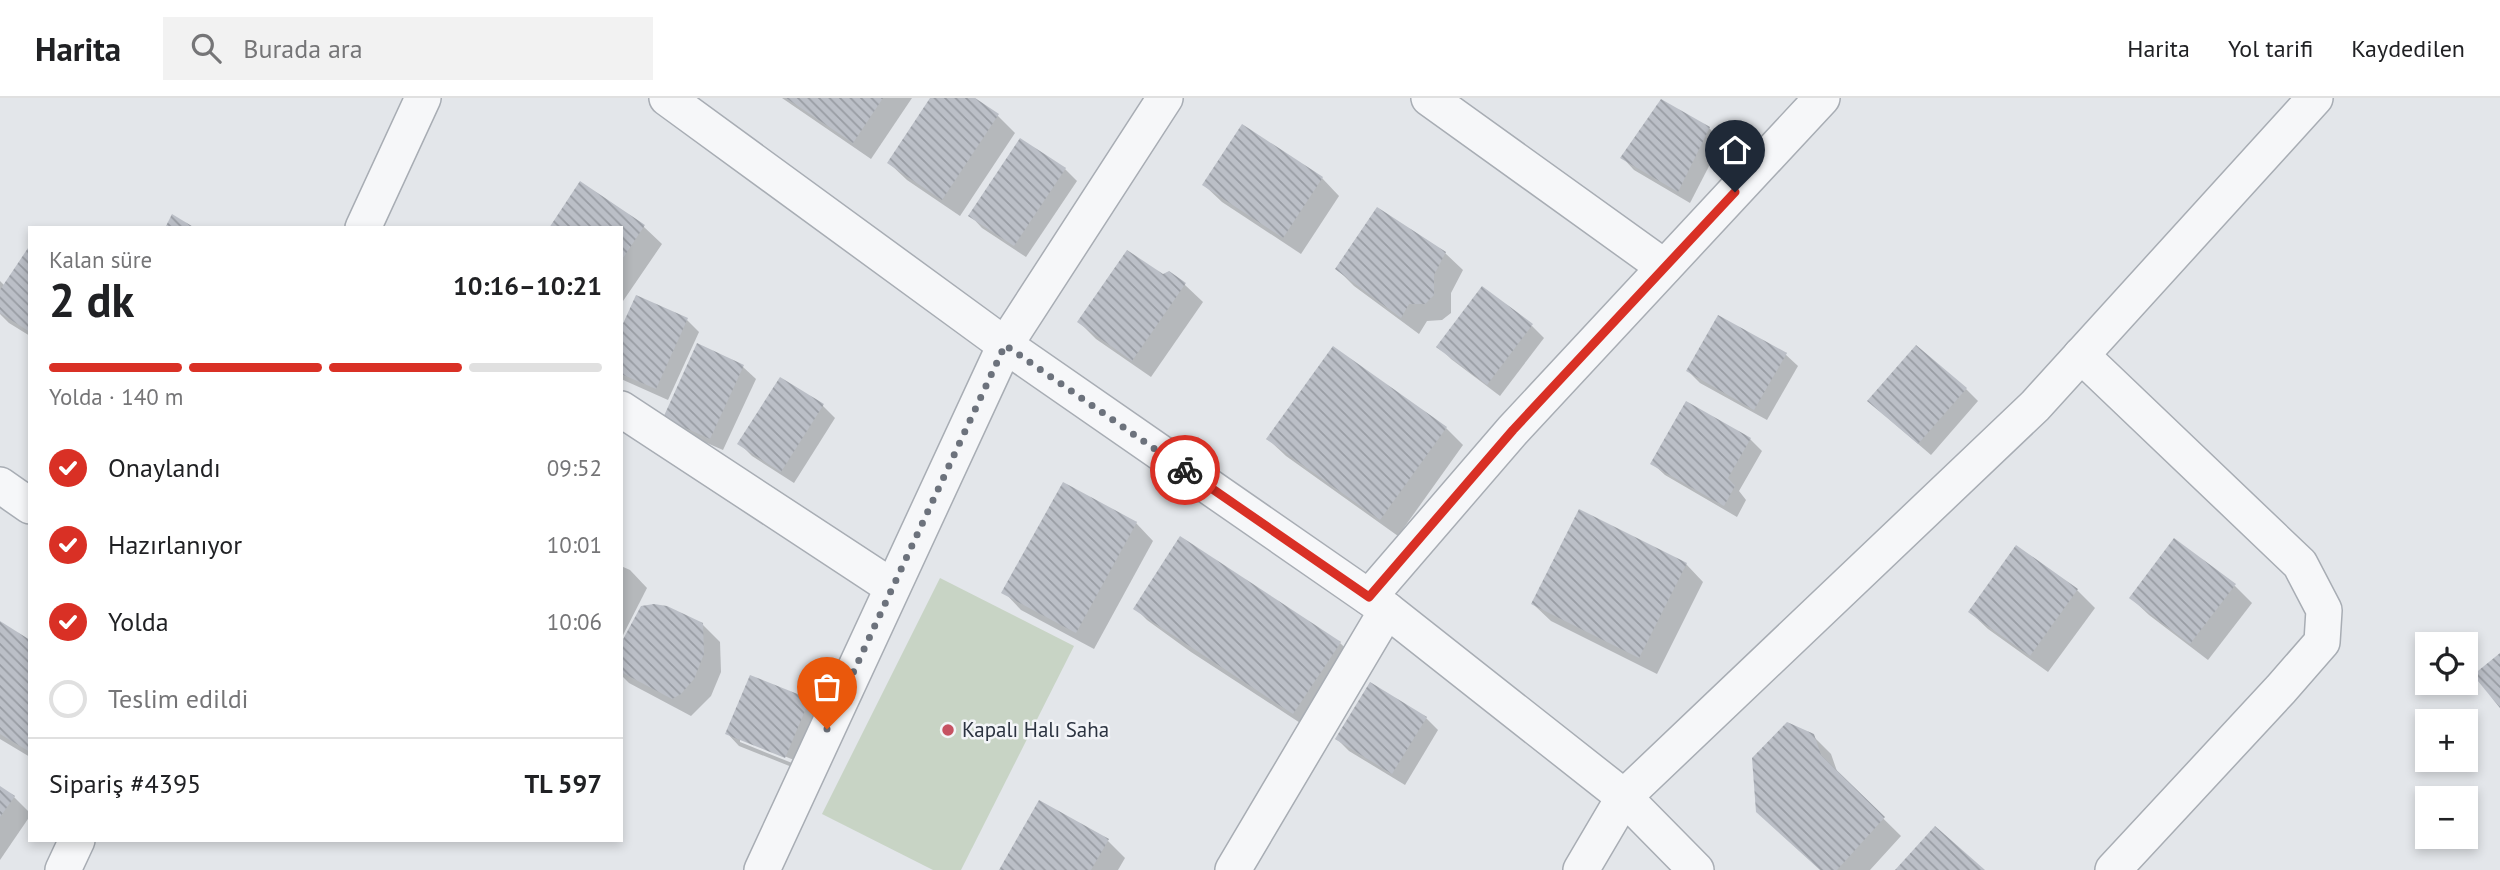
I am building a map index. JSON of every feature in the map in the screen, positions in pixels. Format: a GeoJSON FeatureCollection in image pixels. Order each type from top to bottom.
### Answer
{"type":"FeatureCollection","features":[{"type":"Feature","properties":{"kind":"street"},"geometry":{"type":"LineString","coordinates":[[364,226],[423,98]]}},
{"type":"Feature","properties":{"kind":"street"},"geometry":{"type":"LineString","coordinates":[[667,98],[1005,345],[1378,604],[1625,797],[1696,870]]}},
{"type":"Feature","properties":{"kind":"street"},"geometry":{"type":"LineString","coordinates":[[762,870],[1005,345],[1164,98]]}},
{"type":"Feature","properties":{"kind":"street"},"geometry":{"type":"LineString","coordinates":[[1429,98],[1664,267]]}},
{"type":"Feature","properties":{"kind":"street"},"geometry":{"type":"LineString","coordinates":[[1233,870],[1378,604],[1513,430],[1822,98]]}},
{"type":"Feature","properties":{"kind":"street"},"geometry":{"type":"LineString","coordinates":[[1581,870],[1625,797],[2035,406],[2315,98]]}},
{"type":"Feature","properties":{"kind":"street"},"geometry":{"type":"LineString","coordinates":[[2081,355],[2300,565],[2324,610],[2322,642],[2281,690],[2113,870]]}},
{"type":"Feature","properties":{"kind":"street"},"geometry":{"type":"LineString","coordinates":[[623,410],[892,587]]}},
{"type":"Feature","properties":{"kind":"street"},"geometry":{"type":"LineString","coordinates":[[0,485],[28,505]]}},
{"type":"Feature","properties":{"kind":"street"},"geometry":{"type":"LineString","coordinates":[[62,870],[76,842]]}},
{"type":"Feature","properties":{"kind":"green space","name":"Kapalı Halı Saha"},"geometry":{"type":"Polygon","coordinates":[[[940,578],[1074,646],[961,870],[933,870],[822,814],[940,578]]]}},
{"type":"Feature","properties":{"kind":"building"},"geometry":{"type":"Polygon","coordinates":[[[786,98],[883,98],[853,143],[786,98]]]}},
{"type":"Feature","properties":{"kind":"building"},"geometry":{"type":"Polygon","coordinates":[[[930,98],[975,98],[999,114],[942,200],[887,163],[930,98]]]}},
{"type":"Feature","properties":{"kind":"building"},"geometry":{"type":"Polygon","coordinates":[[[1661,99],[1710,127],[1678,192],[1620,158],[1661,99]]]}},
{"type":"Feature","properties":{"kind":"building"},"geometry":{"type":"Polygon","coordinates":[[[1242,124],[1323,177],[1283,238],[1202,185],[1242,124]]]}},
{"type":"Feature","properties":{"kind":"building"},"geometry":{"type":"Polygon","coordinates":[[[1020,138],[1066,168],[1014,246],[968,216],[1020,138]]]}},
{"type":"Feature","properties":{"kind":"building"},"geometry":{"type":"Polygon","coordinates":[[[580,181],[645,225],[623,258],[623,226],[550,226],[580,181]]]}},
{"type":"Feature","properties":{"kind":"building"},"geometry":{"type":"Polygon","coordinates":[[[1377,207],[1446,252],[1434,275],[1434,295],[1425,304],[1409,304],[1401,318],[1335,269],[1377,207]]]}},
{"type":"Feature","properties":{"kind":"building"},"geometry":{"type":"Polygon","coordinates":[[[172,214],[192,226],[166,226],[172,214]]]}},
{"type":"Feature","properties":{"kind":"building"},"geometry":{"type":"Polygon","coordinates":[[[28,248],[28,331],[0,313],[0,290],[28,248]]]}},
{"type":"Feature","properties":{"kind":"building"},"geometry":{"type":"Polygon","coordinates":[[[1127,250],[1163,274],[1169,271],[1186,283],[1132,361],[1077,322],[1127,250]]]}},
{"type":"Feature","properties":{"kind":"building"},"geometry":{"type":"Polygon","coordinates":[[[1482,286],[1533,324],[1487,385],[1436,347],[1482,286]]]}},
{"type":"Feature","properties":{"kind":"building"},"geometry":{"type":"Polygon","coordinates":[[[636,295],[688,318],[656,389],[623,375],[623,324],[636,295]]]}},
{"type":"Feature","properties":{"kind":"building"},"geometry":{"type":"Polygon","coordinates":[[[1718,315],[1787,353],[1754,410],[1686,371],[1718,315]]]}},
{"type":"Feature","properties":{"kind":"building"},"geometry":{"type":"Polygon","coordinates":[[[697,343],[744,365],[710,439],[663,418],[697,343]]]}},
{"type":"Feature","properties":{"kind":"building"},"geometry":{"type":"Polygon","coordinates":[[[1916,345],[1967,388],[1918,444],[1867,401],[1916,345]]]}},
{"type":"Feature","properties":{"kind":"building"},"geometry":{"type":"Polygon","coordinates":[[[1333,346],[1447,427],[1380,520],[1266,439],[1333,346]]]}},
{"type":"Feature","properties":{"kind":"building"},"geometry":{"type":"Polygon","coordinates":[[[780,377],[824,404],[781,472],[737,444],[780,377]]]}},
{"type":"Feature","properties":{"kind":"building"},"geometry":{"type":"Polygon","coordinates":[[[1686,401],[1751,438],[1728,478],[1735,486],[1724,506],[1650,464],[1686,401]]]}},
{"type":"Feature","properties":{"kind":"building"},"geometry":{"type":"Polygon","coordinates":[[[1063,482],[1137,522],[1076,633],[1001,593],[1063,482]]]}},
{"type":"Feature","properties":{"kind":"building"},"geometry":{"type":"Polygon","coordinates":[[[1579,509],[1687,563],[1639,658],[1531,604],[1579,509]]]}},
{"type":"Feature","properties":{"kind":"building"},"geometry":{"type":"Polygon","coordinates":[[[1180,536],[1341,642],[1293,714],[1133,609],[1180,536]]]}},
{"type":"Feature","properties":{"kind":"building"},"geometry":{"type":"Polygon","coordinates":[[[2174,538],[2236,584],[2190,644],[2129,598],[2174,538]]]}},
{"type":"Feature","properties":{"kind":"building"},"geometry":{"type":"Polygon","coordinates":[[[2016,545],[2078,589],[2030,656],[1968,612],[2016,545]]]}},
{"type":"Feature","properties":{"kind":"building"},"geometry":{"type":"Polygon","coordinates":[[[641,606],[667,606],[703,623],[704,654],[694,679],[681,694],[672,699],[623,673],[623,639],[641,606]]]}},
{"type":"Feature","properties":{"kind":"building"},"geometry":{"type":"Polygon","coordinates":[[[0,621],[28,639],[28,751],[0,734],[0,621]]]}},
{"type":"Feature","properties":{"kind":"building"},"geometry":{"type":"Polygon","coordinates":[[[2500,653],[2500,708],[2478,681],[2478,671],[2500,653]]]}},
{"type":"Feature","properties":{"kind":"building"},"geometry":{"type":"Polygon","coordinates":[[[750,675],[810,699],[785,758],[725,734],[750,675]]]}},
{"type":"Feature","properties":{"kind":"building"},"geometry":{"type":"Polygon","coordinates":[[[1370,682],[1427,717],[1392,774],[1335,739],[1370,682]]]}},
{"type":"Feature","properties":{"kind":"building"},"geometry":{"type":"Polygon","coordinates":[[[1787,722],[1814,734],[1821,755],[1885,817],[1837,870],[1820,870],[1756,812],[1752,758],[1787,722]]]}},
{"type":"Feature","properties":{"kind":"building"},"geometry":{"type":"Polygon","coordinates":[[[0,786],[15,796],[0,817],[0,786]]]}},
{"type":"Feature","properties":{"kind":"building"},"geometry":{"type":"Polygon","coordinates":[[[1039,800],[1109,839],[1091,870],[999,870],[1039,800]]]}},
{"type":"Feature","properties":{"kind":"building"},"geometry":{"type":"Polygon","coordinates":[[[1935,826],[1985,870],[1895,870],[1935,826]]]}},
{"type":"Feature","properties":{"kind":"way so far"},"geometry":{"type":"LineString","coordinates":[[827,729],[1005,345],[1185,470]]}},
{"type":"Feature","properties":{"kind":"place","name":"Kapalı Halı Saha"},"geometry":{"type":"Point","coordinates":[948,730]}},
{"type":"Feature","properties":{"kind":"route"},"geometry":{"type":"LineString","coordinates":[[1185,470],[1369,597],[1513,430],[1735,192]]}}]}
